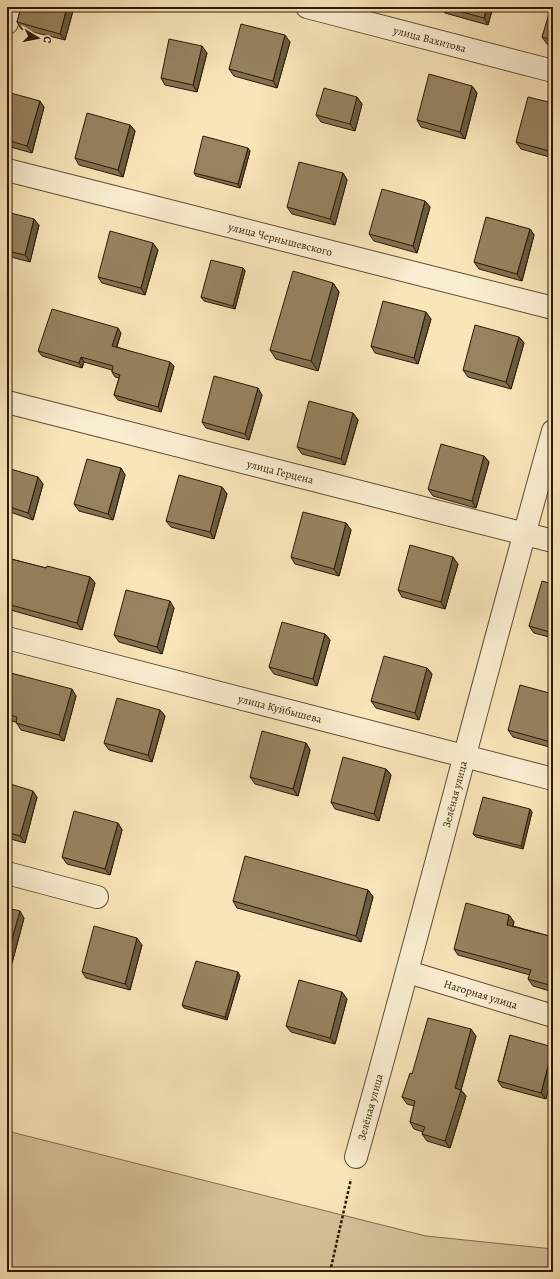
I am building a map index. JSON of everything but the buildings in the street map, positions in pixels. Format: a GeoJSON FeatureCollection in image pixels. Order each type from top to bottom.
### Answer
{"type":"FeatureCollection","features":[{"type":"Feature","properties":{"kind":"street"},"geometry":{"type":"LineString","coordinates":[[7,23],[12,7]]}},
{"type":"Feature","properties":{"kind":"street","name":"улица Вахитова"},"geometry":{"type":"LineString","coordinates":[[307,7],[553,71]]}},
{"type":"Feature","properties":{"kind":"street","name":"улица Чернышевского"},"geometry":{"type":"LineString","coordinates":[[7,170],[553,308]]}},
{"type":"Feature","properties":{"kind":"street","name":"улица Герцена"},"geometry":{"type":"LineString","coordinates":[[7,402],[553,541]]}},
{"type":"Feature","properties":{"kind":"street","name":"Зелёная улица"},"geometry":{"type":"LineString","coordinates":[[356,1157],[408,972],[524,533],[553,431]]}},
{"type":"Feature","properties":{"kind":"street","name":"улица Куйбышева"},"geometry":{"type":"LineString","coordinates":[[7,638],[553,779]]}},
{"type":"Feature","properties":{"kind":"street"},"geometry":{"type":"LineString","coordinates":[[7,873],[97,897]]}},
{"type":"Feature","properties":{"kind":"street","name":"Нагорная улица"},"geometry":{"type":"LineString","coordinates":[[408,972],[553,1016]]}},
{"type":"Feature","properties":{"kind":"path"},"geometry":{"type":"LineString","coordinates":[[330,1272],[356,1157]]}},
{"type":"Feature","properties":{"kind":"shaded area"},"geometry":{"type":"Polygon","coordinates":[[[7,1131],[426,1236],[553,1249],[553,1272],[7,1272],[7,1131]]]}}]}
